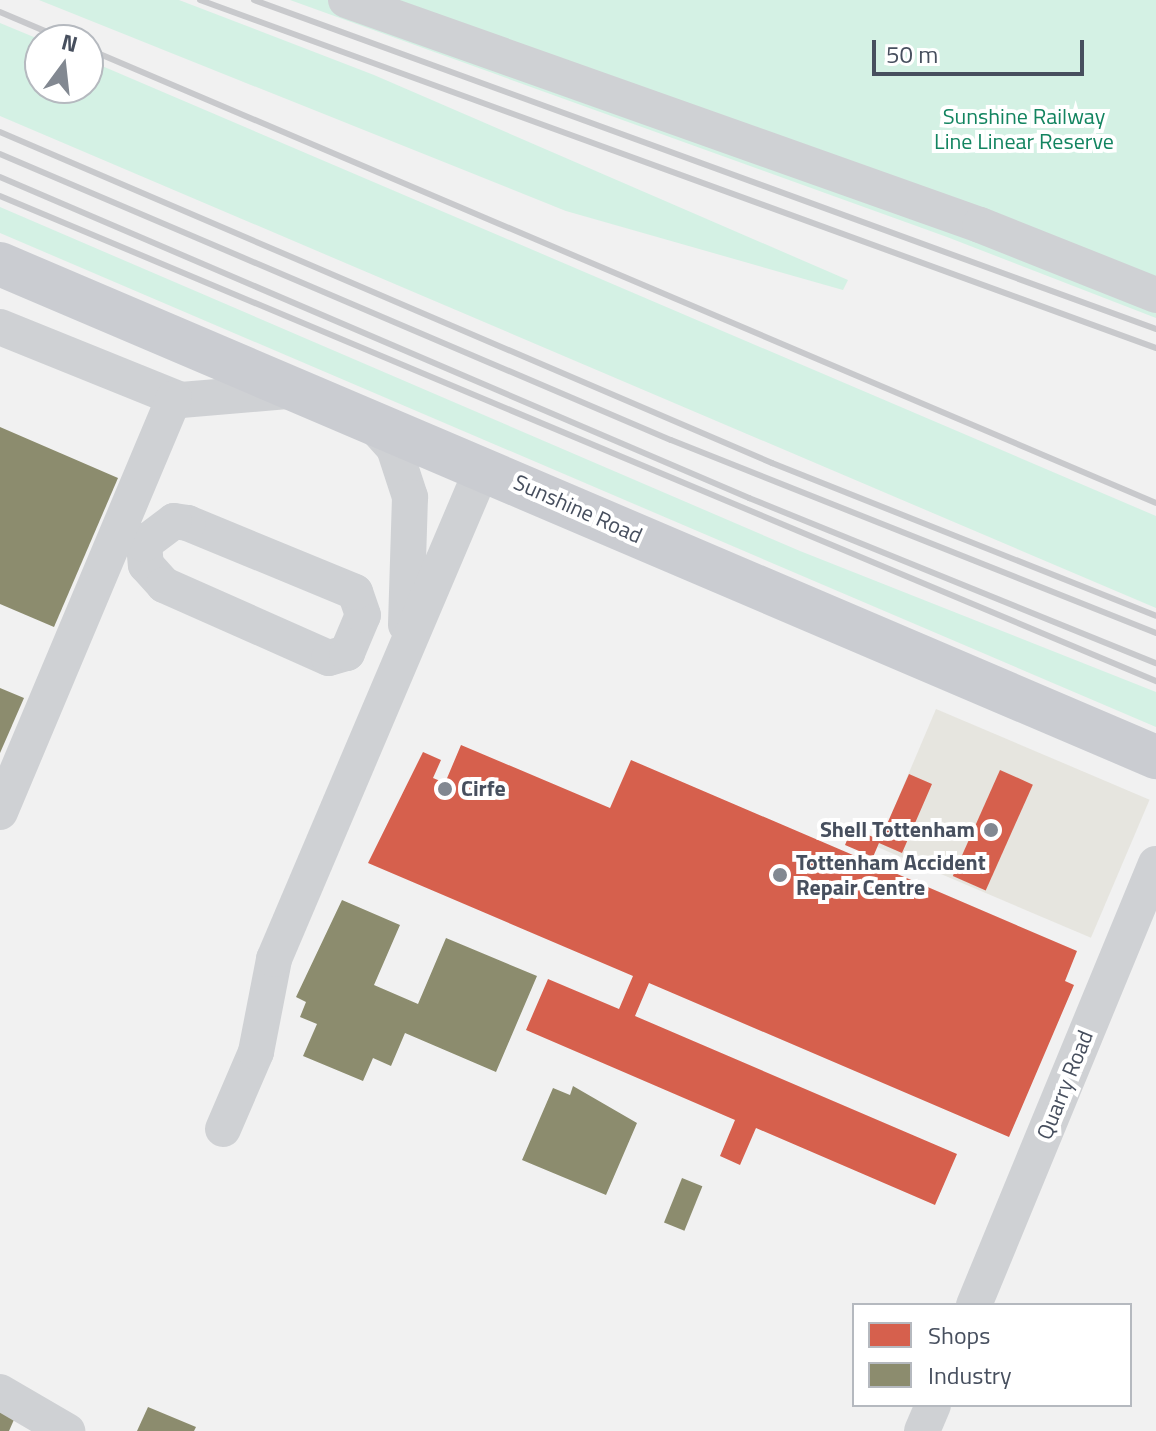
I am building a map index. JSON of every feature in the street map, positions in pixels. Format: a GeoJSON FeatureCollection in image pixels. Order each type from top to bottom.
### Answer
{"type":"FeatureCollection","features":[{"type":"Feature","properties":{"kind":"main road","name":"Sunshine Road"},"geometry":{"type":"LineString","coordinates":[[0,264],[304,389],[1156,757]]}},
{"type":"Feature","properties":{"kind":"street"},"geometry":{"type":"LineString","coordinates":[[346,0],[966,219],[1156,295]]}},
{"type":"Feature","properties":{"kind":"street"},"geometry":{"type":"LineString","coordinates":[[0,327],[174,398],[304,389]]}},
{"type":"Feature","properties":{"kind":"street"},"geometry":{"type":"LineString","coordinates":[[0,812],[132,538],[174,398]]}},
{"type":"Feature","properties":{"kind":"street"},"geometry":{"type":"LineString","coordinates":[[363,415],[394,448],[410,497],[399,670]]}},
{"type":"Feature","properties":{"kind":"street"},"geometry":{"type":"LineString","coordinates":[[223,1129],[256,1052],[274,959],[483,467]]}},
{"type":"Feature","properties":{"kind":"street"},"geometry":{"type":"LineString","coordinates":[[174,521],[188,523],[355,592],[363,615],[347,653],[329,658],[164,585],[146,565],[132,538],[174,521]]}},
{"type":"Feature","properties":{"kind":"street","name":"Quarry Road"},"geometry":{"type":"LineString","coordinates":[[975,1303],[1156,864]]}},
{"type":"Feature","properties":{"kind":"street"},"geometry":{"type":"LineString","coordinates":[[0,1392],[67,1431]]}},
{"type":"Feature","properties":{"kind":"street"},"geometry":{"type":"LineString","coordinates":[[922,1431],[932,1407]]}},
{"type":"Feature","properties":{"kind":"shaded area"},"geometry":{"type":"Polygon","coordinates":[[[936,709],[1150,800],[1091,938],[877,847],[936,709]]]}},
{"type":"Feature","properties":{"kind":"green space"},"geometry":{"type":"Polygon","coordinates":[[[39,0],[179,0],[374,75],[848,280],[843,290],[566,211],[39,0]]]}},
{"type":"Feature","properties":{"kind":"green space","name":"Sunshine Railway Line Linear Reserve"},"geometry":{"type":"Polygon","coordinates":[[[290,0],[1156,0],[1156,318],[947,237],[290,0]]]}},
{"type":"Feature","properties":{"kind":"green space"},"geometry":{"type":"Polygon","coordinates":[[[0,23],[24,33],[24,104],[104,104],[104,67],[1156,516],[1156,608],[0,116],[0,23]]]}},
{"type":"Feature","properties":{"kind":"green space"},"geometry":{"type":"Polygon","coordinates":[[[0,207],[800,551],[1156,692],[1156,727],[0,233],[0,207]]]}},
{"type":"Feature","properties":{"kind":"building: Shops"},"geometry":{"type":"Polygon","coordinates":[[[461,745],[610,808],[631,760],[1077,951],[1065,981],[1074,985],[1009,1137],[649,983],[635,1016],[957,1154],[935,1205],[756,1128],[740,1165],[720,1156],[735,1120],[526,1030],[548,979],[619,1009],[633,976],[368,863],[423,752],[441,760],[433,778],[445,783],[461,745]]]}},
{"type":"Feature","properties":{"kind":"building: Shops"},"geometry":{"type":"Polygon","coordinates":[[[1000,770],[1033,785],[986,891],[953,876],[1000,770]]]}},
{"type":"Feature","properties":{"kind":"building: Shops"},"geometry":{"type":"Polygon","coordinates":[[[909,774],[932,784],[902,853],[879,843],[873,857],[845,845],[852,828],[880,840],[909,774]]]}},
{"type":"Feature","properties":{"kind":"building: Industry"},"geometry":{"type":"Polygon","coordinates":[[[0,427],[118,478],[54,627],[0,604],[0,427]]]}},
{"type":"Feature","properties":{"kind":"building: Industry"},"geometry":{"type":"Polygon","coordinates":[[[0,688],[24,698],[0,753],[0,688]]]}},
{"type":"Feature","properties":{"kind":"building: Industry"},"geometry":{"type":"Polygon","coordinates":[[[342,900],[400,925],[374,985],[418,1004],[446,938],[537,976],[496,1072],[405,1033],[391,1066],[373,1058],[363,1081],[303,1056],[317,1024],[300,1017],[306,1002],[296,997],[342,900]]]}},
{"type":"Feature","properties":{"kind":"building: Industry"},"geometry":{"type":"Polygon","coordinates":[[[573,1086],[637,1123],[606,1195],[522,1160],[553,1088],[570,1095],[573,1086]]]}},
{"type":"Feature","properties":{"kind":"building: Industry"},"geometry":{"type":"Polygon","coordinates":[[[682,1178],[702,1186],[684,1231],[664,1223],[682,1178]]]}},
{"type":"Feature","properties":{"kind":"building: Industry"},"geometry":{"type":"Polygon","coordinates":[[[148,1407],[196,1427],[194,1431],[137,1431],[148,1407]]]}},
{"type":"Feature","properties":{"kind":"building: Industry"},"geometry":{"type":"Polygon","coordinates":[[[0,1408],[16,1415],[9,1431],[0,1431],[0,1408]]]}},
{"type":"Feature","properties":{"kind":"railway"},"geometry":{"type":"LineString","coordinates":[[200,0],[1156,348]]}},
{"type":"Feature","properties":{"kind":"railway"},"geometry":{"type":"LineString","coordinates":[[254,0],[1156,329]]}},
{"type":"Feature","properties":{"kind":"railway"},"geometry":{"type":"LineString","coordinates":[[0,12],[28,24]]}},
{"type":"Feature","properties":{"kind":"railway"},"geometry":{"type":"LineString","coordinates":[[104,56],[1156,503]]}},
{"type":"Feature","properties":{"kind":"railway"},"geometry":{"type":"LineString","coordinates":[[0,132],[772,463],[1156,616]]}},
{"type":"Feature","properties":{"kind":"railway"},"geometry":{"type":"LineString","coordinates":[[0,154],[671,440],[1156,633]]}},
{"type":"Feature","properties":{"kind":"railway"},"geometry":{"type":"LineString","coordinates":[[0,177],[749,498],[1156,663]]}},
{"type":"Feature","properties":{"kind":"railway"},"geometry":{"type":"LineString","coordinates":[[0,196],[1156,681]]}},
{"type":"Feature","properties":{"kind":"place","name":"Cirfe"},"geometry":{"type":"Point","coordinates":[445,789]}},
{"type":"Feature","properties":{"kind":"place","name":"Shell Tottenham"},"geometry":{"type":"Point","coordinates":[991,830]}},
{"type":"Feature","properties":{"kind":"place","name":"Tottenham Accident Repair Centre"},"geometry":{"type":"Point","coordinates":[780,875]}}]}
